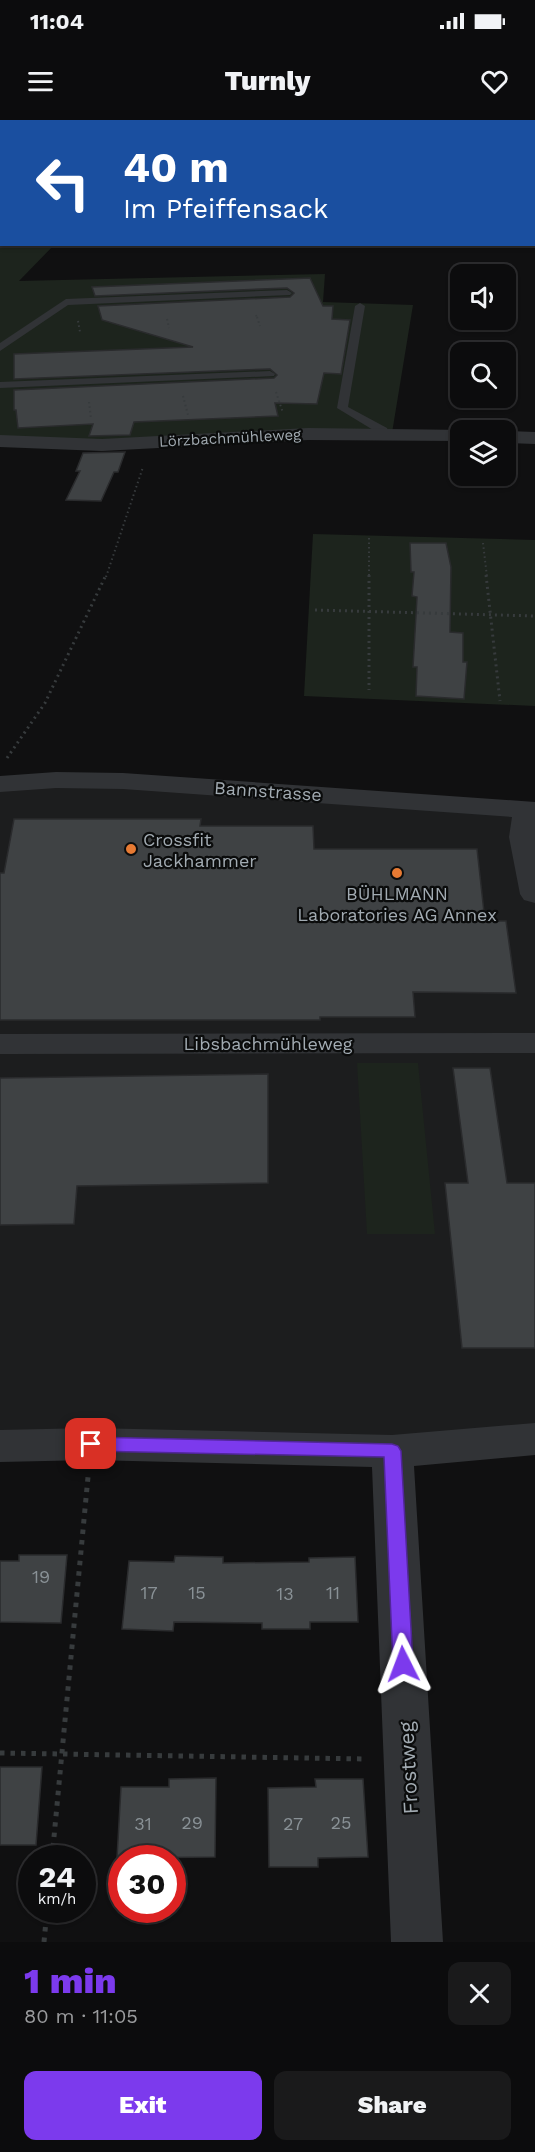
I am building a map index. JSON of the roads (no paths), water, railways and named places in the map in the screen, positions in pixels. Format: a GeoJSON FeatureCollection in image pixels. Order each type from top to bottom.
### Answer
{"type":"FeatureCollection","features":[{"type":"Feature","properties":{"kind":"street","name":"Lörzbachmühleweg"},"geometry":{"type":"LineString","coordinates":[[0,441],[102,445],[308,434],[450,435]]}},
{"type":"Feature","properties":{"kind":"street"},"geometry":{"type":"LineString","coordinates":[[516,437],[535,438]]}},
{"type":"Feature","properties":{"kind":"street","name":"Bannstrasse"},"geometry":{"type":"LineString","coordinates":[[3,771],[57,780],[123,781],[531,810]]}},
{"type":"Feature","properties":{"kind":"street"},"geometry":{"type":"LineString","coordinates":[[531,810],[523,837],[535,894]]}},
{"type":"Feature","properties":{"kind":"street","name":"Libsbachmühleweg"},"geometry":{"type":"LineString","coordinates":[[0,1044],[535,1042]]}},
{"type":"Feature","properties":{"kind":"street"},"geometry":{"type":"LineString","coordinates":[[0,1446],[91,1444],[392,1451],[535,1439]]}},
{"type":"Feature","properties":{"kind":"street","name":"Frostweg"},"geometry":{"type":"LineString","coordinates":[[392,1451],[417,1942]]}},
{"type":"Feature","properties":{"kind":"lane"},"geometry":{"type":"LineString","coordinates":[[0,348],[66,302],[287,292]]}},
{"type":"Feature","properties":{"kind":"lane"},"geometry":{"type":"LineString","coordinates":[[360,306],[342,408],[383,430],[383,433]]}},
{"type":"Feature","properties":{"kind":"lane"},"geometry":{"type":"LineString","coordinates":[[0,385],[270,374]]}},
{"type":"Feature","properties":{"kind":"place","name":"Crossfit Jackhammer"},"geometry":{"type":"Point","coordinates":[131,849]}},
{"type":"Feature","properties":{"kind":"place","name":"BÜHLMANN Laboratories AG Annex"},"geometry":{"type":"Point","coordinates":[397,873]}}]}
